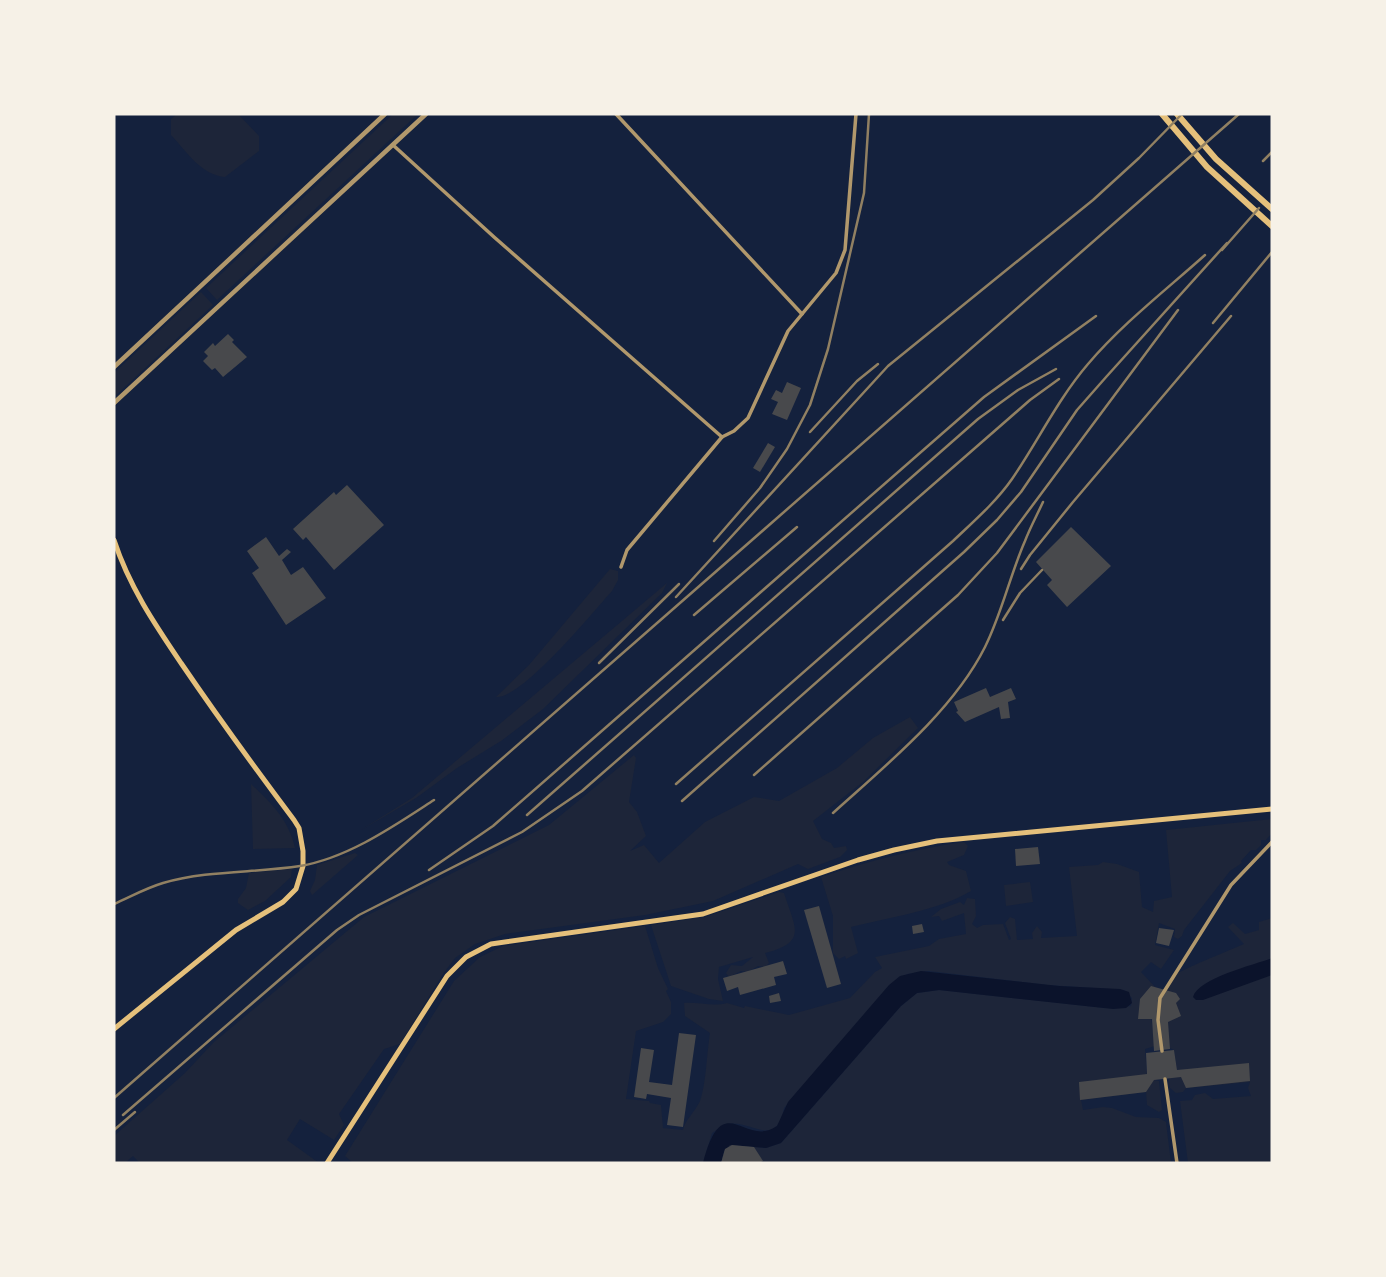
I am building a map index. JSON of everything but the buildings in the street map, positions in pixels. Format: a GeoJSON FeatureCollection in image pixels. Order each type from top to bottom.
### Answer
{"type":"FeatureCollection","features":[{"type":"Feature","properties":{"kind":"highway"},"geometry":{"type":"LineString","coordinates":[[1162,114],[1207,167],[1272,226]]}},
{"type":"Feature","properties":{"kind":"highway"},"geometry":{"type":"LineString","coordinates":[[1177,114],[1216,159],[1272,209]]}},
{"type":"Feature","properties":{"kind":"main road"},"geometry":{"type":"LineString","coordinates":[[114,540],[131,586],[214,712],[294,820],[299,828],[303,852],[303,866],[296,889],[283,902],[236,930],[114,1029]]}},
{"type":"Feature","properties":{"kind":"main road"},"geometry":{"type":"LineString","coordinates":[[327,1163],[447,976],[466,957],[491,944],[703,914],[858,860],[937,841],[1272,809]]}},
{"type":"Feature","properties":{"kind":"street"},"geometry":{"type":"LineString","coordinates":[[114,367],[385,114]]}},
{"type":"Feature","properties":{"kind":"street"},"geometry":{"type":"LineString","coordinates":[[114,403],[426,114]]}},
{"type":"Feature","properties":{"kind":"street"},"geometry":{"type":"LineString","coordinates":[[616,114],[802,314]]}},
{"type":"Feature","properties":{"kind":"street"},"geometry":{"type":"LineString","coordinates":[[621,567],[627,550],[722,437],[748,418],[788,331],[836,273],[845,250],[856,114]]}},
{"type":"Feature","properties":{"kind":"street"},"geometry":{"type":"LineString","coordinates":[[393,145],[722,437]]}},
{"type":"Feature","properties":{"kind":"street"},"geometry":{"type":"LineString","coordinates":[[1162,1052],[1158,1007],[1160,998],[1231,885],[1272,842]]}},
{"type":"Feature","properties":{"kind":"street"},"geometry":{"type":"LineString","coordinates":[[1165,1079],[1177,1163]]}},
{"type":"Feature","properties":{"kind":"shaded area"},"geometry":{"type":"Polygon","coordinates":[[[177,114],[238,114],[259,136],[259,151],[225,177],[209,172],[195,162],[171,135],[171,119],[177,114]]]}},
{"type":"Feature","properties":{"kind":"shaded area"},"geometry":{"type":"Polygon","coordinates":[[[393,114],[418,114],[217,300],[206,288],[393,114]]]}},
{"type":"Feature","properties":{"kind":"shaded area"},"geometry":{"type":"Polygon","coordinates":[[[201,292],[213,305],[114,397],[114,373],[201,292]]]}},
{"type":"Feature","properties":{"kind":"shaded area"},"geometry":{"type":"Polygon","coordinates":[[[610,569],[618,571],[618,580],[589,617],[539,670],[508,694],[496,697],[529,665],[610,569]]]}},
{"type":"Feature","properties":{"kind":"shaded area"},"geometry":{"type":"Polygon","coordinates":[[[667,583],[662,593],[543,709],[501,741],[416,798],[361,830],[412,798],[667,583]]]}},
{"type":"Feature","properties":{"kind":"shaded area"},"geometry":{"type":"Polygon","coordinates":[[[910,717],[918,728],[863,782],[813,821],[822,839],[831,843],[834,848],[846,846],[847,850],[840,857],[808,869],[798,864],[713,901],[645,915],[505,934],[475,944],[455,958],[400,1044],[384,1049],[339,1114],[344,1125],[334,1140],[300,1119],[287,1140],[319,1163],[140,1163],[133,1156],[125,1163],[114,1163],[114,1136],[185,1073],[214,1042],[364,917],[549,825],[634,755],[636,758],[629,802],[637,812],[646,836],[630,851],[644,845],[659,863],[705,822],[754,797],[779,801],[837,768],[873,738],[910,717]]]}},
{"type":"Feature","properties":{"kind":"shaded area"},"geometry":{"type":"Polygon","coordinates":[[[251,784],[284,820],[295,848],[253,849],[251,784]]]}},
{"type":"Feature","properties":{"kind":"shaded area"},"geometry":{"type":"Polygon","coordinates":[[[1272,819],[1272,833],[1266,840],[1261,840],[1261,845],[1256,850],[1251,850],[1242,863],[1230,871],[1182,936],[1178,939],[1174,937],[1175,929],[1159,923],[1155,945],[1174,950],[1161,969],[1151,962],[1141,972],[1156,988],[1151,1017],[1155,1046],[1145,1049],[1147,1074],[1159,1081],[1162,1110],[1159,1112],[1147,1105],[1146,1092],[1081,1100],[1083,1110],[1112,1108],[1136,1117],[1159,1118],[1166,1122],[1171,1163],[721,1163],[724,1151],[730,1145],[766,1148],[781,1143],[901,1006],[917,993],[939,990],[1105,1008],[1131,1006],[1132,998],[1124,990],[1047,985],[929,971],[907,974],[784,1108],[775,1128],[762,1130],[737,1124],[724,1125],[712,1133],[703,1163],[353,1163],[345,1156],[454,981],[480,957],[503,946],[645,926],[658,968],[668,989],[666,991],[671,1002],[671,1014],[663,1022],[636,1031],[626,1099],[661,1105],[663,1128],[683,1130],[702,1094],[710,1033],[685,1016],[684,1003],[727,1003],[789,1015],[850,998],[882,968],[875,957],[929,946],[939,939],[966,934],[964,913],[942,921],[939,916],[931,917],[941,909],[960,902],[964,905],[967,898],[975,899],[976,916],[972,924],[977,928],[1003,924],[1009,940],[1011,939],[1005,923],[1010,917],[1015,919],[1017,940],[1033,939],[1032,933],[1037,926],[1042,932],[1041,938],[1077,936],[1069,867],[1098,865],[1103,862],[1139,872],[1142,907],[1153,912],[1154,901],[1172,897],[1166,830],[1272,819]]]}},
{"type":"Feature","properties":{"kind":"shaded area"},"geometry":{"type":"Polygon","coordinates":[[[964,842],[968,846],[964,855],[947,862],[966,871],[971,891],[928,909],[851,927],[858,953],[846,959],[845,956],[839,959],[833,953],[833,916],[821,877],[892,856],[964,842]]]}},
{"type":"Feature","properties":{"kind":"shaded area"},"geometry":{"type":"Polygon","coordinates":[[[355,853],[358,855],[312,895],[310,891],[317,865],[355,853]]]}},
{"type":"Feature","properties":{"kind":"shaded area"},"geometry":{"type":"Polygon","coordinates":[[[292,869],[291,877],[265,901],[248,910],[238,903],[246,888],[249,873],[292,869]]]}},
{"type":"Feature","properties":{"kind":"shaded area"},"geometry":{"type":"Polygon","coordinates":[[[1030,882],[1033,902],[1006,906],[1004,885],[1030,882]]]}},
{"type":"Feature","properties":{"kind":"shaded area"},"geometry":{"type":"Polygon","coordinates":[[[779,892],[784,893],[795,932],[788,944],[765,953],[769,963],[765,967],[758,966],[729,977],[726,973],[731,965],[742,966],[753,957],[719,967],[718,979],[723,1001],[671,986],[651,925],[705,917],[779,892]]]}},
{"type":"Feature","properties":{"kind":"shaded area"},"geometry":{"type":"Polygon","coordinates":[[[1272,918],[1272,1163],[1188,1163],[1180,1101],[1192,1100],[1195,1095],[1205,1093],[1213,1099],[1251,1096],[1248,1088],[1250,1082],[1186,1088],[1183,1092],[1176,1093],[1170,1088],[1169,1079],[1177,1070],[1174,1050],[1166,1046],[1166,991],[1178,973],[1244,944],[1228,927],[1233,923],[1245,934],[1259,930],[1259,922],[1272,918]]]}},
{"type":"Feature","properties":{"kind":"shaded area"},"geometry":{"type":"Polygon","coordinates":[[[1272,958],[1272,975],[1203,1000],[1193,997],[1197,990],[1215,978],[1272,958]]]}},
{"type":"Feature","properties":{"kind":"shaded area"},"geometry":{"type":"Polygon","coordinates":[[[921,971],[1059,986],[1120,989],[1129,992],[1132,1003],[1126,1008],[1113,1009],[939,990],[917,993],[901,1006],[781,1143],[766,1148],[730,1145],[724,1151],[721,1163],[703,1163],[718,1128],[735,1124],[754,1131],[765,1131],[777,1126],[788,1102],[889,985],[900,976],[921,971]]]}},
{"type":"Feature","properties":{"kind":"railway"},"geometry":{"type":"LineString","coordinates":[[714,541],[760,488],[787,449],[810,405],[828,349],[864,193],[869,114]]}},
{"type":"Feature","properties":{"kind":"railway"},"geometry":{"type":"LineString","coordinates":[[676,597],[888,366],[1093,200],[1182,114]]}},
{"type":"Feature","properties":{"kind":"railway"},"geometry":{"type":"LineString","coordinates":[[114,1098],[1239,114]]}},
{"type":"Feature","properties":{"kind":"railway"},"geometry":{"type":"LineString","coordinates":[[1263,161],[1272,152]]}},
{"type":"Feature","properties":{"kind":"railway"},"geometry":{"type":"LineString","coordinates":[[1222,250],[1259,208]]}},
{"type":"Feature","properties":{"kind":"railway"},"geometry":{"type":"LineString","coordinates":[[682,801],[997,520],[1021,492],[1077,410],[1227,243]]}},
{"type":"Feature","properties":{"kind":"railway"},"geometry":{"type":"LineString","coordinates":[[1213,323],[1272,252]]}},
{"type":"Feature","properties":{"kind":"railway"},"geometry":{"type":"LineString","coordinates":[[676,784],[984,511],[1012,479],[1088,364],[1130,321],[1205,255]]}},
{"type":"Feature","properties":{"kind":"railway"},"geometry":{"type":"LineString","coordinates":[[754,775],[958,595],[997,553],[1178,310]]}},
{"type":"Feature","properties":{"kind":"railway"},"geometry":{"type":"LineString","coordinates":[[429,870],[493,826],[984,397],[1096,316]]}},
{"type":"Feature","properties":{"kind":"railway"},"geometry":{"type":"LineString","coordinates":[[1021,569],[1073,502],[1231,316]]}},
{"type":"Feature","properties":{"kind":"railway"},"geometry":{"type":"LineString","coordinates":[[810,432],[857,381],[878,364]]}},
{"type":"Feature","properties":{"kind":"railway"},"geometry":{"type":"LineString","coordinates":[[527,815],[978,419],[1018,390],[1056,369]]}},
{"type":"Feature","properties":{"kind":"railway"},"geometry":{"type":"LineString","coordinates":[[123,1115],[337,930],[359,915],[522,832],[582,791],[1030,400],[1059,379]]}},
{"type":"Feature","properties":{"kind":"railway"},"geometry":{"type":"LineString","coordinates":[[833,813],[917,736],[971,671],[991,634],[1029,531],[1043,502]]}},
{"type":"Feature","properties":{"kind":"railway"},"geometry":{"type":"LineString","coordinates":[[694,615],[797,527]]}},
{"type":"Feature","properties":{"kind":"railway"},"geometry":{"type":"LineString","coordinates":[[1003,620],[1020,593],[1042,570]]}},
{"type":"Feature","properties":{"kind":"railway"},"geometry":{"type":"LineString","coordinates":[[599,663],[679,584]]}},
{"type":"Feature","properties":{"kind":"railway"},"geometry":{"type":"LineString","coordinates":[[114,904],[150,887],[180,879],[318,862],[370,840],[434,800]]}},
{"type":"Feature","properties":{"kind":"railway"},"geometry":{"type":"LineString","coordinates":[[114,1130],[135,1112]]}}]}
